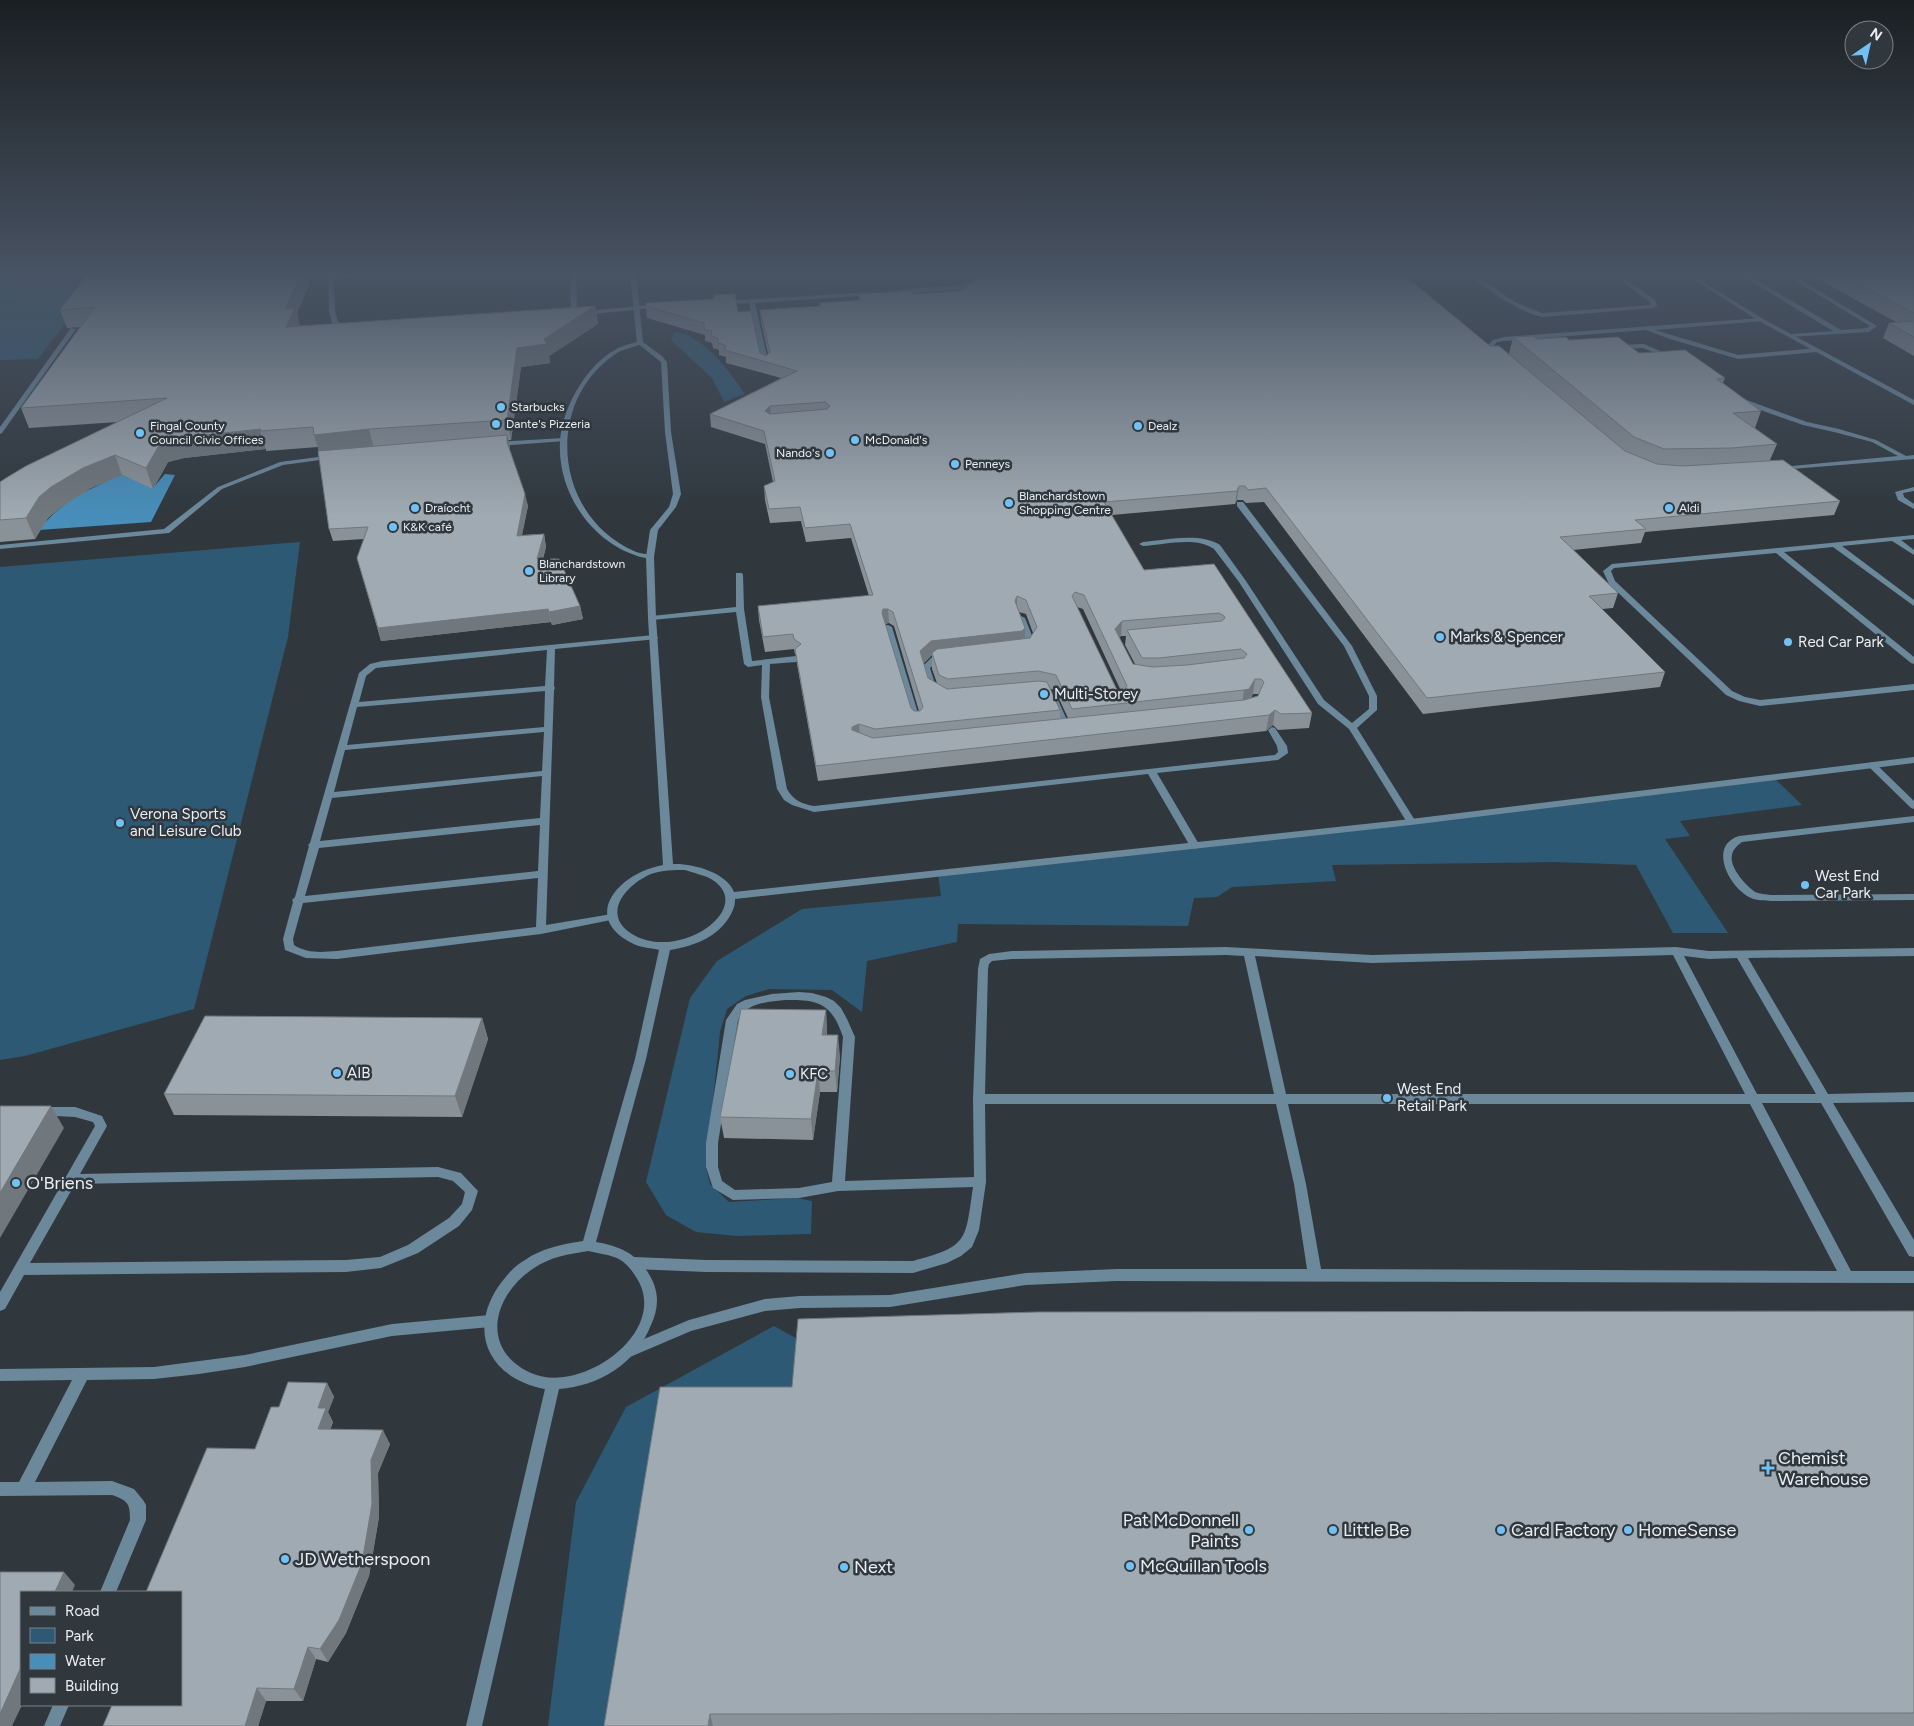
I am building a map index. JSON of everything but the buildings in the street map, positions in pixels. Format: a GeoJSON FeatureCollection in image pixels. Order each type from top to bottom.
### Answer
{"type":"FeatureCollection","features":[{"type":"Feature","properties":{"kind":"street"},"geometry":{"type":"LineString","coordinates":[[0,432],[55,355]]}},
{"type":"Feature","properties":{"kind":"street"},"geometry":{"type":"LineString","coordinates":[[611,355],[592,371],[569,410],[563,440],[567,471],[573,492],[583,511],[597,528],[617,545],[632,554],[650,557]]}},
{"type":"Feature","properties":{"kind":"street"},"geometry":{"type":"LineString","coordinates":[[656,355],[664,362],[668,432],[677,494],[672,507],[654,530],[650,557],[652,618],[668,868]]}},
{"type":"Feature","properties":{"kind":"street"},"geometry":{"type":"LineString","coordinates":[[764,355],[766,365]]}},
{"type":"Feature","properties":{"kind":"street"},"geometry":{"type":"LineString","coordinates":[[1497,355],[1506,363]]}},
{"type":"Feature","properties":{"kind":"street"},"geometry":{"type":"LineString","coordinates":[[1664,355],[1677,360]]}},
{"type":"Feature","properties":{"kind":"street"},"geometry":{"type":"LineString","coordinates":[[1729,355],[1738,357],[1766,355]]}},
{"type":"Feature","properties":{"kind":"street"},"geometry":{"type":"LineString","coordinates":[[1825,355],[1914,403]]}},
{"type":"Feature","properties":{"kind":"street"},"geometry":{"type":"LineString","coordinates":[[1736,395],[1750,405],[1805,424],[1874,441],[1905,457]]}},
{"type":"Feature","properties":{"kind":"street"},"geometry":{"type":"LineString","coordinates":[[489,445],[563,440]]}},
{"type":"Feature","properties":{"kind":"street"},"geometry":{"type":"LineString","coordinates":[[0,546],[166,531],[220,488],[282,463],[337,457]]}},
{"type":"Feature","properties":{"kind":"street"},"geometry":{"type":"LineString","coordinates":[[1772,470],[1914,457]]}},
{"type":"Feature","properties":{"kind":"street"},"geometry":{"type":"LineString","coordinates":[[1914,489],[1899,492],[1901,498],[1914,507]]}},
{"type":"Feature","properties":{"kind":"street"},"geometry":{"type":"LineString","coordinates":[[1240,504],[1348,646],[1373,696],[1373,710],[1352,727]]}},
{"type":"Feature","properties":{"kind":"street"},"geometry":{"type":"LineString","coordinates":[[1914,537],[1612,566],[1607,571],[1612,582],[1681,648],[1729,693],[1742,699],[1760,703],[1914,687]]}},
{"type":"Feature","properties":{"kind":"street"},"geometry":{"type":"LineString","coordinates":[[1894,539],[1914,553]]}},
{"type":"Feature","properties":{"kind":"street"},"geometry":{"type":"LineString","coordinates":[[1142,544],[1197,540],[1211,543],[1218,547],[1321,702],[1352,727],[1411,822]]}},
{"type":"Feature","properties":{"kind":"street"},"geometry":{"type":"LineString","coordinates":[[1834,544],[1914,604]]}},
{"type":"Feature","properties":{"kind":"street"},"geometry":{"type":"LineString","coordinates":[[1777,550],[1914,661]]}},
{"type":"Feature","properties":{"kind":"street"},"geometry":{"type":"LineString","coordinates":[[739,575],[740,609],[748,664],[796,660]]}},
{"type":"Feature","properties":{"kind":"street"},"geometry":{"type":"LineString","coordinates":[[652,618],[740,609]]}},
{"type":"Feature","properties":{"kind":"street"},"geometry":{"type":"LineString","coordinates":[[1016,651],[1025,650],[1031,644],[1020,616]]}},
{"type":"Feature","properties":{"kind":"street"},"geometry":{"type":"LineString","coordinates":[[888,627],[917,723]]}},
{"type":"Feature","properties":{"kind":"street"},"geometry":{"type":"LineString","coordinates":[[612,917],[541,930],[311,956],[297,953],[289,947],[288,939],[297,900],[362,675],[373,666],[654,637]]}},
{"type":"Feature","properties":{"kind":"street"},"geometry":{"type":"LineString","coordinates":[[541,930],[552,648]]}},
{"type":"Feature","properties":{"kind":"street"},"geometry":{"type":"LineString","coordinates":[[943,697],[934,693],[926,667],[934,660],[958,657]]}},
{"type":"Feature","properties":{"kind":"street"},"geometry":{"type":"LineString","coordinates":[[766,662],[765,697],[782,789],[787,799],[799,806],[814,809],[1278,757],[1283,753],[1282,746],[1272,730]]}},
{"type":"Feature","properties":{"kind":"street"},"geometry":{"type":"LineString","coordinates":[[354,706],[551,688]]}},
{"type":"Feature","properties":{"kind":"street"},"geometry":{"type":"LineString","coordinates":[[1046,692],[1052,694],[1067,729]]}},
{"type":"Feature","properties":{"kind":"street"},"geometry":{"type":"LineString","coordinates":[[342,748],[549,729]]}},
{"type":"Feature","properties":{"kind":"street"},"geometry":{"type":"LineString","coordinates":[[731,896],[1411,822],[1914,760]]}},
{"type":"Feature","properties":{"kind":"street"},"geometry":{"type":"LineString","coordinates":[[1872,765],[1914,806]]}},
{"type":"Feature","properties":{"kind":"street"},"geometry":{"type":"LineString","coordinates":[[1151,771],[1194,846]]}},
{"type":"Feature","properties":{"kind":"street"},"geometry":{"type":"LineString","coordinates":[[327,796],[546,773]]}},
{"type":"Feature","properties":{"kind":"street"},"geometry":{"type":"LineString","coordinates":[[1914,819],[1739,840],[1731,846],[1726,856],[1727,864],[1742,886],[1755,896],[1771,898],[1914,898]]}},
{"type":"Feature","properties":{"kind":"street"},"geometry":{"type":"LineString","coordinates":[[313,845],[545,821]]}},
{"type":"Feature","properties":{"kind":"street"},"geometry":{"type":"LineString","coordinates":[[686,867],[702,870],[716,876],[726,885],[731,896],[730,908],[725,919],[700,938],[684,943],[665,946],[646,944],[630,938],[618,929],[612,917],[612,904],[619,891],[632,880],[649,872],[668,868],[686,867]]}},
{"type":"Feature","properties":{"kind":"street"},"geometry":{"type":"LineString","coordinates":[[297,900],[542,874]]}},
{"type":"Feature","properties":{"kind":"street"},"geometry":{"type":"LineString","coordinates":[[588,1246],[631,1091],[660,976],[665,946]]}},
{"type":"Feature","properties":{"kind":"street"},"geometry":{"type":"LineString","coordinates":[[634,1263],[706,1266],[913,1267],[942,1259],[956,1252],[967,1243],[973,1230],[980,1182],[979,1099],[983,969],[984,962],[989,958],[1012,955],[1249,952],[1372,959],[1676,951],[1709,955],[1914,952]]}},
{"type":"Feature","properties":{"kind":"street"},"geometry":{"type":"LineString","coordinates":[[1676,951],[1847,1277]]}},
{"type":"Feature","properties":{"kind":"street"},"geometry":{"type":"LineString","coordinates":[[1249,952],[1300,1184],[1315,1275]]}},
{"type":"Feature","properties":{"kind":"street"},"geometry":{"type":"LineString","coordinates":[[1740,954],[1914,1252]]}},
{"type":"Feature","properties":{"kind":"street"},"geometry":{"type":"LineString","coordinates":[[838,1186],[849,1036],[843,1019],[830,1003],[818,998],[798,996],[754,1001],[739,1008],[732,1020],[712,1143],[712,1167],[718,1184],[732,1195],[810,1192],[838,1186],[980,1182]]}},
{"type":"Feature","properties":{"kind":"street"},"geometry":{"type":"LineString","coordinates":[[979,1099],[1753,1099],[1914,1097]]}},
{"type":"Feature","properties":{"kind":"street"},"geometry":{"type":"LineString","coordinates":[[0,1305],[101,1126],[98,1120],[75,1112],[28,1112]]}},
{"type":"Feature","properties":{"kind":"street"},"geometry":{"type":"LineString","coordinates":[[20,1269],[346,1266],[382,1262],[413,1249],[454,1222],[468,1206],[472,1191],[457,1177],[438,1172],[70,1179]]}},
{"type":"Feature","properties":{"kind":"street"},"geometry":{"type":"LineString","coordinates":[[588,1246],[618,1252],[634,1263],[649,1287],[651,1305],[646,1326],[630,1351],[616,1363],[585,1380],[553,1384],[522,1377],[503,1364],[491,1343],[490,1321],[494,1304],[503,1288],[528,1264],[551,1252],[588,1246]]}},
{"type":"Feature","properties":{"kind":"street"},"geometry":{"type":"LineString","coordinates":[[630,1351],[689,1326],[765,1305],[800,1302],[890,1301],[1045,1278],[1117,1275],[1914,1277]]}},
{"type":"Feature","properties":{"kind":"street"},"geometry":{"type":"LineString","coordinates":[[0,1376],[154,1373],[199,1368],[245,1361],[392,1330],[490,1321]]}},
{"type":"Feature","properties":{"kind":"street"},"geometry":{"type":"LineString","coordinates":[[23,1489],[82,1375]]}},
{"type":"Feature","properties":{"kind":"street"},"geometry":{"type":"LineString","coordinates":[[474,1726],[553,1384]]}},
{"type":"Feature","properties":{"kind":"street"},"geometry":{"type":"LineString","coordinates":[[0,1489],[112,1488],[129,1494],[138,1505],[138,1520],[108,1591]]}},
{"type":"Feature","properties":{"kind":"street"},"geometry":{"type":"LineString","coordinates":[[52,1726],[60,1706]]}},
{"type":"Feature","properties":{"kind":"green space"},"geometry":{"type":"Polygon","coordinates":[[[0,355],[41,355],[38,359],[0,360],[0,355]]]}},
{"type":"Feature","properties":{"kind":"green space"},"geometry":{"type":"Polygon","coordinates":[[[687,355],[713,355],[724,365],[745,394],[724,402],[712,378],[687,355]]]}},
{"type":"Feature","properties":{"kind":"green space","name":"Verona Sports and Leisure Club"},"geometry":{"type":"Polygon","coordinates":[[[300,542],[288,637],[194,1009],[25,1056],[0,1060],[0,567],[300,542]]]}},
{"type":"Feature","properties":{"kind":"green space"},"geometry":{"type":"Polygon","coordinates":[[[1773,777],[1802,805],[1680,821],[1690,836],[1665,839],[1728,933],[1673,933],[1636,865],[1556,862],[1332,865],[1336,881],[1232,887],[1217,897],[1194,898],[1188,926],[958,924],[957,942],[867,961],[862,1012],[832,990],[769,989],[746,996],[727,1009],[720,1032],[706,1168],[710,1184],[729,1202],[797,1198],[812,1201],[811,1234],[737,1236],[696,1232],[666,1215],[646,1182],[690,998],[717,961],[802,909],[941,896],[938,874],[1773,777]]]}},
{"type":"Feature","properties":{"kind":"green space"},"geometry":{"type":"Polygon","coordinates":[[[774,1326],[801,1341],[795,1409],[614,1726],[548,1726],[576,1502],[626,1407],[774,1326]]]}},
{"type":"Feature","properties":{"kind":"water"},"geometry":{"type":"Polygon","coordinates":[[[165,474],[175,475],[151,522],[39,530],[56,511],[76,497],[110,480],[122,475],[153,488],[165,474]]]}},
{"type":"Feature","properties":{"kind":"place","name":"Starbucks"},"geometry":{"type":"Point","coordinates":[501,407]}},
{"type":"Feature","properties":{"kind":"place","name":"Dante's Pizzeria"},"geometry":{"type":"Point","coordinates":[496,424]}},
{"type":"Feature","properties":{"kind":"place","name":"Dealz"},"geometry":{"type":"Point","coordinates":[1138,426]}},
{"type":"Feature","properties":{"kind":"place","name":"Fingal County Council Civic Offices"},"geometry":{"type":"Point","coordinates":[140,433]}},
{"type":"Feature","properties":{"kind":"place","name":"McDonald's"},"geometry":{"type":"Point","coordinates":[855,440]}},
{"type":"Feature","properties":{"kind":"place","name":"Nando's"},"geometry":{"type":"Point","coordinates":[830,453]}},
{"type":"Feature","properties":{"kind":"place","name":"Penneys"},"geometry":{"type":"Point","coordinates":[955,464]}},
{"type":"Feature","properties":{"kind":"place","name":"Blanchardstown Shopping Centre"},"geometry":{"type":"Point","coordinates":[1009,503]}},
{"type":"Feature","properties":{"kind":"place","name":"Draíocht"},"geometry":{"type":"Point","coordinates":[415,508]}},
{"type":"Feature","properties":{"kind":"place","name":"Aldi"},"geometry":{"type":"Point","coordinates":[1669,508]}},
{"type":"Feature","properties":{"kind":"place","name":"K&K café"},"geometry":{"type":"Point","coordinates":[393,527]}},
{"type":"Feature","properties":{"kind":"place","name":"Blanchardstown Library"},"geometry":{"type":"Point","coordinates":[529,571]}},
{"type":"Feature","properties":{"kind":"place","name":"Marks & Spencer"},"geometry":{"type":"Point","coordinates":[1440,637]}},
{"type":"Feature","properties":{"kind":"place","name":"Red Car Park"},"geometry":{"type":"Point","coordinates":[1788,642]}},
{"type":"Feature","properties":{"kind":"place","name":"Multi-Storey"},"geometry":{"type":"Point","coordinates":[1044,694]}},
{"type":"Feature","properties":{"kind":"place","name":"Verona Sports and Leisure Club"},"geometry":{"type":"Point","coordinates":[120,823]}},
{"type":"Feature","properties":{"kind":"place","name":"West End Car Park"},"geometry":{"type":"Point","coordinates":[1805,885]}},
{"type":"Feature","properties":{"kind":"place","name":"AIB"},"geometry":{"type":"Point","coordinates":[337,1073]}},
{"type":"Feature","properties":{"kind":"place","name":"KFC"},"geometry":{"type":"Point","coordinates":[790,1074]}},
{"type":"Feature","properties":{"kind":"place","name":"West End Retail Park"},"geometry":{"type":"Point","coordinates":[1387,1098]}},
{"type":"Feature","properties":{"kind":"place","name":"O'Briens"},"geometry":{"type":"Point","coordinates":[16,1183]}},
{"type":"Feature","properties":{"kind":"place","name":"Chemist Warehouse"},"geometry":{"type":"Point","coordinates":[1768,1468]}},
{"type":"Feature","properties":{"kind":"place","name":"Pat McDonnell Paints"},"geometry":{"type":"Point","coordinates":[1249,1530]}},
{"type":"Feature","properties":{"kind":"place","name":"Little Be"},"geometry":{"type":"Point","coordinates":[1333,1530]}},
{"type":"Feature","properties":{"kind":"place","name":"Card Factory"},"geometry":{"type":"Point","coordinates":[1501,1530]}},
{"type":"Feature","properties":{"kind":"place","name":"HomeSense"},"geometry":{"type":"Point","coordinates":[1628,1530]}},
{"type":"Feature","properties":{"kind":"place","name":"JD Wetherspoon"},"geometry":{"type":"Point","coordinates":[285,1559]}},
{"type":"Feature","properties":{"kind":"place","name":"McQuillan Tools"},"geometry":{"type":"Point","coordinates":[1130,1566]}},
{"type":"Feature","properties":{"kind":"place","name":"Next"},"geometry":{"type":"Point","coordinates":[844,1567]}}]}
